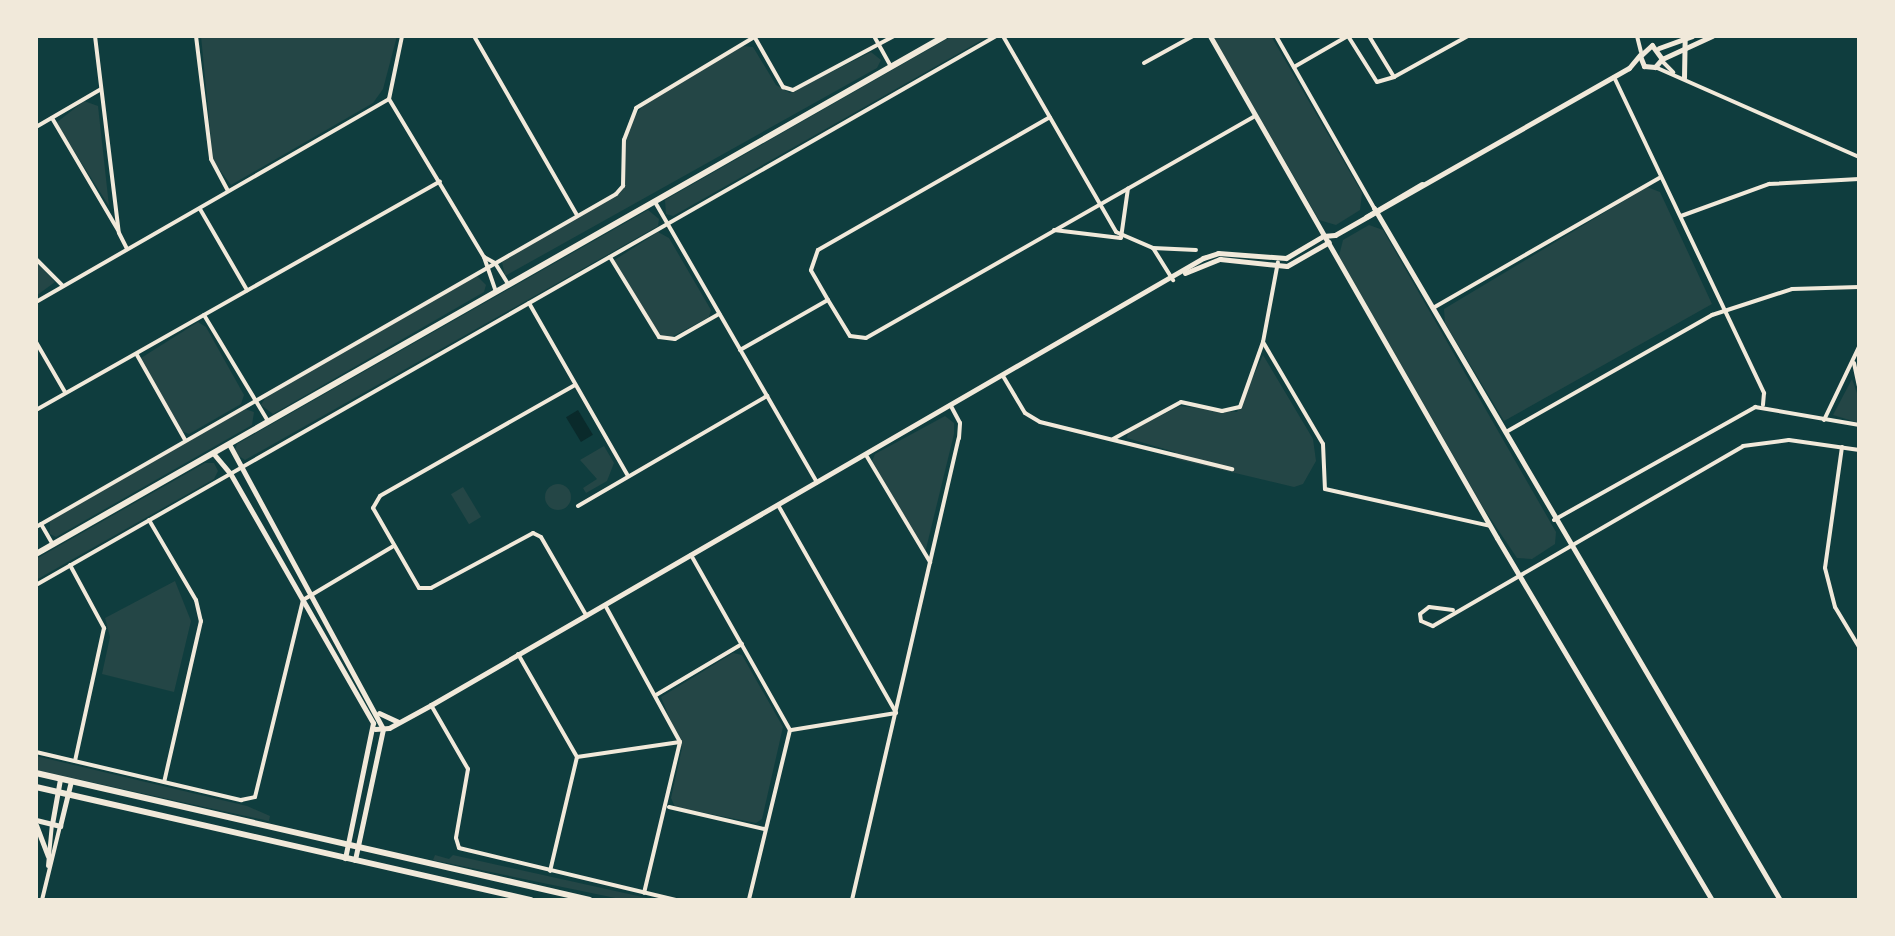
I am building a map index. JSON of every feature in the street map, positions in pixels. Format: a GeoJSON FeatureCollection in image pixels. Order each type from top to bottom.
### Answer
{"type":"FeatureCollection","features":[{"type":"Feature","properties":{"kind":"main road"},"geometry":{"type":"LineString","coordinates":[[36,554],[945,36]]}},
{"type":"Feature","properties":{"kind":"main road"},"geometry":{"type":"LineString","coordinates":[[36,773],[590,900]]}},
{"type":"Feature","properties":{"kind":"main road"},"geometry":{"type":"LineString","coordinates":[[36,787],[531,900]]}},
{"type":"Feature","properties":{"kind":"street"},"geometry":{"type":"LineString","coordinates":[[95,36],[119,233]]}},
{"type":"Feature","properties":{"kind":"street"},"geometry":{"type":"LineString","coordinates":[[196,36],[211,159],[228,191]]}},
{"type":"Feature","properties":{"kind":"street"},"geometry":{"type":"LineString","coordinates":[[402,36],[389,99],[484,257],[484,270],[496,291]]}},
{"type":"Feature","properties":{"kind":"street"},"geometry":{"type":"LineString","coordinates":[[474,36],[577,215]]}},
{"type":"Feature","properties":{"kind":"street"},"geometry":{"type":"LineString","coordinates":[[874,36],[891,67]]}},
{"type":"Feature","properties":{"kind":"street"},"geometry":{"type":"LineString","coordinates":[[53,545],[38,525],[484,270],[623,186],[624,140],[636,108],[754,37],[787,90],[800,90],[894,36]]}},
{"type":"Feature","properties":{"kind":"street"},"geometry":{"type":"LineString","coordinates":[[36,585],[996,36]]}},
{"type":"Feature","properties":{"kind":"street"},"geometry":{"type":"LineString","coordinates":[[1003,36],[1121,238]]}},
{"type":"Feature","properties":{"kind":"street"},"geometry":{"type":"LineString","coordinates":[[1144,63],[1193,36]]}},
{"type":"Feature","properties":{"kind":"street"},"geometry":{"type":"LineString","coordinates":[[1210,36],[1490,526],[1712,900]]}},
{"type":"Feature","properties":{"kind":"street"},"geometry":{"type":"LineString","coordinates":[[1276,36],[1568,545],[1780,900]]}},
{"type":"Feature","properties":{"kind":"street"},"geometry":{"type":"LineString","coordinates":[[1294,67],[1348,36],[1377,82],[1394,77],[1468,36]]}},
{"type":"Feature","properties":{"kind":"street"},"geometry":{"type":"LineString","coordinates":[[1369,36],[1394,77]]}},
{"type":"Feature","properties":{"kind":"street"},"geometry":{"type":"LineString","coordinates":[[1638,36],[1648,46],[1658,48],[1692,36]]}},
{"type":"Feature","properties":{"kind":"street"},"geometry":{"type":"LineString","coordinates":[[1638,36],[1645,66]]}},
{"type":"Feature","properties":{"kind":"street"},"geometry":{"type":"LineString","coordinates":[[1655,67],[1662,60],[1712,36]]}},
{"type":"Feature","properties":{"kind":"street"},"geometry":{"type":"LineString","coordinates":[[1684,78],[1681,62],[1688,47],[1685,39]]}},
{"type":"Feature","properties":{"kind":"street"},"geometry":{"type":"LineString","coordinates":[[1184,273],[1220,259],[1278,267],[1328,243],[1335,235],[1376,211],[1629,68],[1648,46]]}},
{"type":"Feature","properties":{"kind":"street"},"geometry":{"type":"LineString","coordinates":[[1658,48],[1662,60],[1674,74]]}},
{"type":"Feature","properties":{"kind":"street"},"geometry":{"type":"LineString","coordinates":[[1629,68],[1655,67],[1674,74],[1859,157]]}},
{"type":"Feature","properties":{"kind":"street"},"geometry":{"type":"LineString","coordinates":[[1614,77],[1764,393],[1763,405]]}},
{"type":"Feature","properties":{"kind":"street"},"geometry":{"type":"LineString","coordinates":[[36,127],[101,89]]}},
{"type":"Feature","properties":{"kind":"street"},"geometry":{"type":"LineString","coordinates":[[36,302],[389,99]]}},
{"type":"Feature","properties":{"kind":"street"},"geometry":{"type":"LineString","coordinates":[[1050,117],[818,250],[811,270],[850,336],[866,338],[1255,116]]}},
{"type":"Feature","properties":{"kind":"street"},"geometry":{"type":"LineString","coordinates":[[52,118],[127,249]]}},
{"type":"Feature","properties":{"kind":"street"},"geometry":{"type":"LineString","coordinates":[[1433,308],[1661,177]]}},
{"type":"Feature","properties":{"kind":"street"},"geometry":{"type":"LineString","coordinates":[[1681,216],[1769,184],[1859,179]]}},
{"type":"Feature","properties":{"kind":"street"},"geometry":{"type":"LineString","coordinates":[[36,410],[440,181]]}},
{"type":"Feature","properties":{"kind":"street"},"geometry":{"type":"LineString","coordinates":[[1121,238],[1128,188]]}},
{"type":"Feature","properties":{"kind":"street"},"geometry":{"type":"LineString","coordinates":[[655,202],[817,483]]}},
{"type":"Feature","properties":{"kind":"street"},"geometry":{"type":"LineString","coordinates":[[200,209],[247,290]]}},
{"type":"Feature","properties":{"kind":"street"},"geometry":{"type":"LineString","coordinates":[[1054,230],[1121,238],[1153,248],[1196,250]]}},
{"type":"Feature","properties":{"kind":"street"},"geometry":{"type":"LineString","coordinates":[[375,729],[383,729],[431,705],[1218,253],[1279,260],[1323,236],[1335,235]]}},
{"type":"Feature","properties":{"kind":"street"},"geometry":{"type":"LineString","coordinates":[[1153,248],[1173,280]]}},
{"type":"Feature","properties":{"kind":"street"},"geometry":{"type":"LineString","coordinates":[[484,257],[495,263],[508,284]]}},
{"type":"Feature","properties":{"kind":"street"},"geometry":{"type":"LineString","coordinates":[[610,257],[659,337],[675,339],[719,314]]}},
{"type":"Feature","properties":{"kind":"street"},"geometry":{"type":"LineString","coordinates":[[36,259],[63,286]]}},
{"type":"Feature","properties":{"kind":"street"},"geometry":{"type":"LineString","coordinates":[[1113,439],[1181,402],[1222,411],[1240,407],[1263,342],[1279,260]]}},
{"type":"Feature","properties":{"kind":"street"},"geometry":{"type":"LineString","coordinates":[[1504,433],[1725,311],[1792,289],[1859,287]]}},
{"type":"Feature","properties":{"kind":"street"},"geometry":{"type":"LineString","coordinates":[[740,350],[828,300]]}},
{"type":"Feature","properties":{"kind":"street"},"geometry":{"type":"LineString","coordinates":[[529,303],[628,476]]}},
{"type":"Feature","properties":{"kind":"street"},"geometry":{"type":"LineString","coordinates":[[204,315],[268,421]]}},
{"type":"Feature","properties":{"kind":"street"},"geometry":{"type":"LineString","coordinates":[[36,342],[65,393]]}},
{"type":"Feature","properties":{"kind":"street"},"geometry":{"type":"LineString","coordinates":[[1263,342],[1323,444],[1325,489],[1490,526]]}},
{"type":"Feature","properties":{"kind":"street"},"geometry":{"type":"LineString","coordinates":[[1824,420],[1859,347]]}},
{"type":"Feature","properties":{"kind":"street"},"geometry":{"type":"LineString","coordinates":[[137,354],[185,440]]}},
{"type":"Feature","properties":{"kind":"street"},"geometry":{"type":"LineString","coordinates":[[1853,361],[1859,386]]}},
{"type":"Feature","properties":{"kind":"street"},"geometry":{"type":"LineString","coordinates":[[1003,376],[1032,418],[1232,469]]}},
{"type":"Feature","properties":{"kind":"street"},"geometry":{"type":"LineString","coordinates":[[575,385],[380,496],[374,515],[414,584],[425,589],[533,533],[541,537],[586,615]]}},
{"type":"Feature","properties":{"kind":"street"},"geometry":{"type":"LineString","coordinates":[[578,506],[767,396]]}},
{"type":"Feature","properties":{"kind":"street"},"geometry":{"type":"LineString","coordinates":[[1554,520],[1763,405],[1859,425]]}},
{"type":"Feature","properties":{"kind":"street"},"geometry":{"type":"LineString","coordinates":[[852,900],[960,430],[951,406]]}},
{"type":"Feature","properties":{"kind":"street"},"geometry":{"type":"LineString","coordinates":[[1453,610],[1429,607],[1420,614],[1421,621],[1433,626],[1453,610],[1743,446],[1779,440],[1859,450]]}},
{"type":"Feature","properties":{"kind":"street"},"geometry":{"type":"LineString","coordinates":[[229,444],[239,468],[378,712],[383,729],[355,860]]}},
{"type":"Feature","properties":{"kind":"street"},"geometry":{"type":"LineString","coordinates":[[1842,447],[1825,568],[1835,607],[1859,647]]}},
{"type":"Feature","properties":{"kind":"street"},"geometry":{"type":"LineString","coordinates":[[213,453],[230,473],[375,729],[345,858]]}},
{"type":"Feature","properties":{"kind":"street"},"geometry":{"type":"LineString","coordinates":[[866,455],[930,562]]}},
{"type":"Feature","properties":{"kind":"street"},"geometry":{"type":"LineString","coordinates":[[778,505],[896,713]]}},
{"type":"Feature","properties":{"kind":"street"},"geometry":{"type":"LineString","coordinates":[[149,520],[196,600],[201,621],[164,782]]}},
{"type":"Feature","properties":{"kind":"street"},"geometry":{"type":"LineString","coordinates":[[36,752],[249,800],[259,791],[303,600],[392,547]]}},
{"type":"Feature","properties":{"kind":"street"},"geometry":{"type":"LineString","coordinates":[[691,555],[790,730],[749,900]]}},
{"type":"Feature","properties":{"kind":"street"},"geometry":{"type":"LineString","coordinates":[[70,565],[104,628],[75,761]]}},
{"type":"Feature","properties":{"kind":"street"},"geometry":{"type":"LineString","coordinates":[[605,605],[680,742],[668,807],[644,893]]}},
{"type":"Feature","properties":{"kind":"street"},"geometry":{"type":"LineString","coordinates":[[656,695],[742,644]]}},
{"type":"Feature","properties":{"kind":"street"},"geometry":{"type":"LineString","coordinates":[[518,654],[577,757],[550,871]]}},
{"type":"Feature","properties":{"kind":"street"},"geometry":{"type":"LineString","coordinates":[[431,705],[468,769],[456,838],[466,851],[676,900]]}},
{"type":"Feature","properties":{"kind":"street"},"geometry":{"type":"LineString","coordinates":[[378,712],[398,722]]}},
{"type":"Feature","properties":{"kind":"street"},"geometry":{"type":"LineString","coordinates":[[790,730],[896,713]]}},
{"type":"Feature","properties":{"kind":"street"},"geometry":{"type":"LineString","coordinates":[[577,757],[680,742]]}},
{"type":"Feature","properties":{"kind":"street"},"geometry":{"type":"LineString","coordinates":[[48,876],[48,856],[60,779]]}},
{"type":"Feature","properties":{"kind":"street"},"geometry":{"type":"LineString","coordinates":[[42,900],[71,781]]}},
{"type":"Feature","properties":{"kind":"street"},"geometry":{"type":"LineString","coordinates":[[668,807],[764,829]]}},
{"type":"Feature","properties":{"kind":"street"},"geometry":{"type":"LineString","coordinates":[[48,856],[36,822],[60,826]]}},
{"type":"Feature","properties":{"kind":"shaded area"},"geometry":{"type":"Polygon","coordinates":[[[201,36],[397,36],[383,89],[373,103],[231,185],[213,161],[201,36]]]}},
{"type":"Feature","properties":{"kind":"shaded area"},"geometry":{"type":"Polygon","coordinates":[[[952,36],[989,36],[673,216],[666,214],[665,200],[952,36]]]}},
{"type":"Feature","properties":{"kind":"shaded area"},"geometry":{"type":"Polygon","coordinates":[[[1213,36],[1271,36],[1362,193],[1360,210],[1336,225],[1319,220],[1213,36]]]}},
{"type":"Feature","properties":{"kind":"shaded area"},"geometry":{"type":"Polygon","coordinates":[[[742,46],[753,47],[776,85],[790,93],[871,52],[881,60],[877,68],[505,276],[502,262],[620,192],[625,131],[643,105],[742,46]]]}},
{"type":"Feature","properties":{"kind":"shaded area"},"geometry":{"type":"Polygon","coordinates":[[[84,101],[98,106],[109,206],[56,123],[84,101]]]}},
{"type":"Feature","properties":{"kind":"shaded area"},"geometry":{"type":"Polygon","coordinates":[[[1647,187],[1660,192],[1712,304],[1504,421],[1445,323],[1444,309],[1647,187]]]}},
{"type":"Feature","properties":{"kind":"shaded area"},"geometry":{"type":"Polygon","coordinates":[[[648,210],[659,219],[658,226],[245,460],[234,453],[237,444],[648,210]]]}},
{"type":"Feature","properties":{"kind":"shaded area"},"geometry":{"type":"Polygon","coordinates":[[[1369,225],[1383,230],[1556,532],[1555,544],[1532,559],[1517,558],[1484,509],[1339,256],[1343,240],[1369,225]]]}},
{"type":"Feature","properties":{"kind":"shaded area"},"geometry":{"type":"Polygon","coordinates":[[[658,232],[669,238],[711,310],[709,317],[668,339],[659,335],[613,261],[658,232]]]}},
{"type":"Feature","properties":{"kind":"shaded area"},"geometry":{"type":"Polygon","coordinates":[[[36,262],[55,282],[36,296],[36,262]]]}},
{"type":"Feature","properties":{"kind":"shaded area"},"geometry":{"type":"Polygon","coordinates":[[[477,276],[486,285],[484,292],[273,414],[261,405],[265,398],[477,276]]]}},
{"type":"Feature","properties":{"kind":"shaded area"},"geometry":{"type":"Polygon","coordinates":[[[198,322],[206,327],[244,395],[241,404],[189,434],[181,431],[141,358],[198,322]]]}},
{"type":"Feature","properties":{"kind":"shaded area"},"geometry":{"type":"Polygon","coordinates":[[[1263,355],[1313,439],[1316,461],[1303,484],[1294,487],[1176,459],[1175,452],[1127,438],[1128,432],[1180,406],[1237,412],[1263,355]]]}},
{"type":"Feature","properties":{"kind":"shaded area"},"geometry":{"type":"Polygon","coordinates":[[[1852,379],[1859,399],[1859,423],[1833,415],[1852,379]]]}},
{"type":"Feature","properties":{"kind":"shaded area"},"geometry":{"type":"Polygon","coordinates":[[[245,409],[254,412],[252,425],[56,537],[50,534],[50,521],[245,409]]]}},
{"type":"Feature","properties":{"kind":"shaded area"},"geometry":{"type":"Polygon","coordinates":[[[578,410],[593,435],[581,442],[566,417],[578,410]]]}},
{"type":"Feature","properties":{"kind":"shaded area"},"geometry":{"type":"Polygon","coordinates":[[[945,416],[954,423],[954,434],[925,553],[872,461],[875,454],[945,416]]]}},
{"type":"Feature","properties":{"kind":"shaded area"},"geometry":{"type":"Polygon","coordinates":[[[604,446],[614,463],[607,481],[586,493],[583,488],[597,479],[580,460],[604,446]]]}},
{"type":"Feature","properties":{"kind":"shaded area"},"geometry":{"type":"Polygon","coordinates":[[[205,463],[214,463],[218,471],[214,479],[36,580],[36,559],[205,463]]]}},
{"type":"Feature","properties":{"kind":"shaded area"},"geometry":{"type":"Polygon","coordinates":[[[558,484],[567,488],[571,497],[567,506],[558,510],[549,506],[545,497],[549,488],[558,484]]]}},
{"type":"Feature","properties":{"kind":"shaded area"},"geometry":{"type":"Polygon","coordinates":[[[463,487],[481,517],[469,524],[451,494],[463,487]]]}},
{"type":"Feature","properties":{"kind":"shaded area"},"geometry":{"type":"Polygon","coordinates":[[[175,581],[191,621],[174,692],[102,674],[110,637],[105,618],[175,581]]]}},
{"type":"Feature","properties":{"kind":"shaded area"},"geometry":{"type":"Polygon","coordinates":[[[733,653],[742,655],[783,727],[762,819],[756,823],[675,807],[671,798],[682,748],[661,697],[733,653]]]}},
{"type":"Feature","properties":{"kind":"shaded area"},"geometry":{"type":"Polygon","coordinates":[[[36,756],[247,806],[270,816],[269,821],[36,770],[36,756]]]}},
{"type":"Feature","properties":{"kind":"shaded area"},"geometry":{"type":"Polygon","coordinates":[[[435,855],[449,859],[453,855],[656,900],[625,900],[433,860],[435,855]]]}}]}
